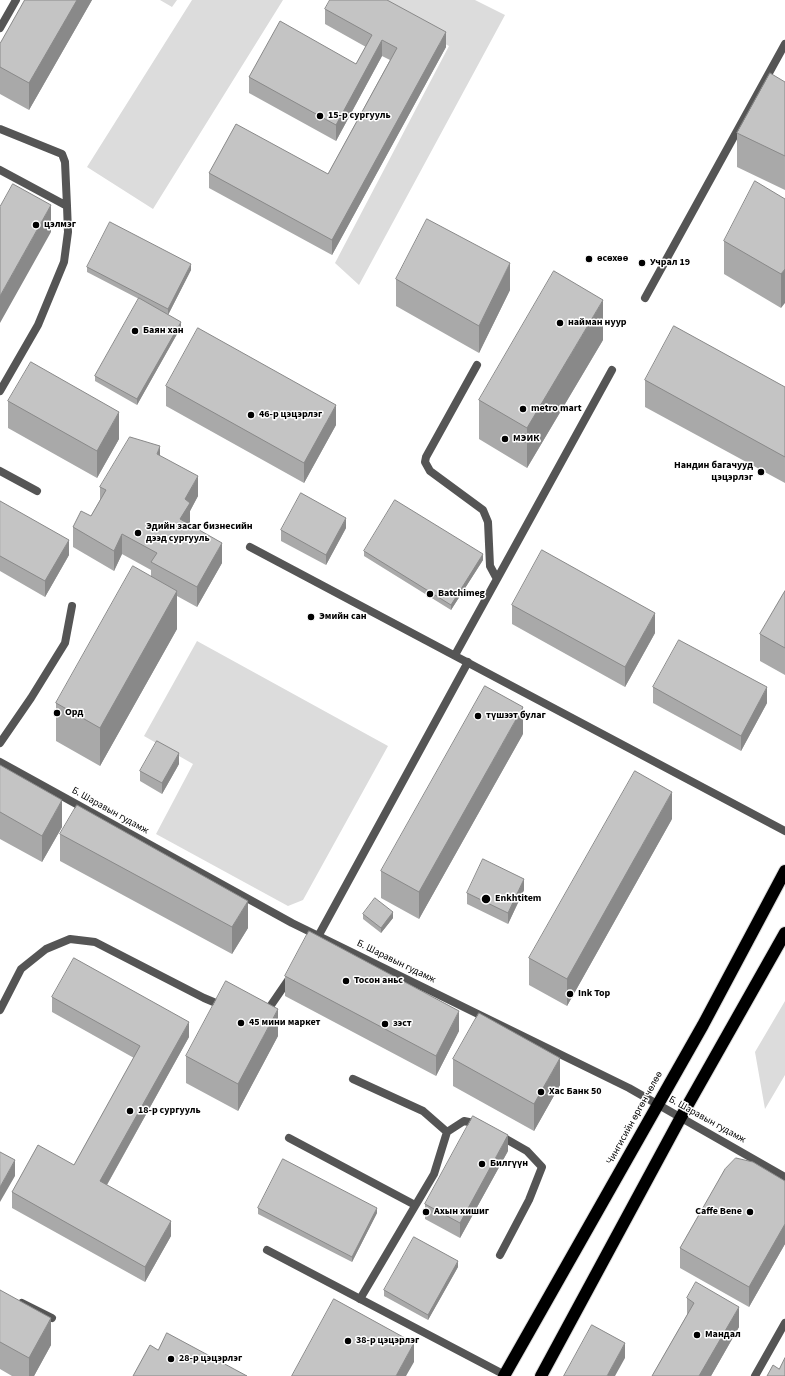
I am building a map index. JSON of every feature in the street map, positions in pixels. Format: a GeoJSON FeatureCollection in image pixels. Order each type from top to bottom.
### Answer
{"type":"FeatureCollection","features":[{"type":"Feature","properties":{"kind":"highway","name":"Чингисийн өргөн чөлөө"},"geometry":{"type":"LineString","coordinates":[[505,1376],[657,1104],[703,1025],[785,871]]}},
{"type":"Feature","properties":{"kind":"highway"},"geometry":{"type":"LineString","coordinates":[[541,1376],[681,1117],[785,933]]}},
{"type":"Feature","properties":{"kind":"street"},"geometry":{"type":"LineString","coordinates":[[0,28],[16,0]]}},
{"type":"Feature","properties":{"kind":"street"},"geometry":{"type":"LineString","coordinates":[[645,298],[785,44]]}},
{"type":"Feature","properties":{"kind":"street"},"geometry":{"type":"LineString","coordinates":[[0,128],[62,154],[64,162],[68,232],[64,262],[38,325],[0,391]]}},
{"type":"Feature","properties":{"kind":"street"},"geometry":{"type":"LineString","coordinates":[[0,170],[67,206]]}},
{"type":"Feature","properties":{"kind":"street"},"geometry":{"type":"LineString","coordinates":[[477,365],[426,457],[425,462],[430,471],[483,510],[488,522],[490,566],[497,579]]}},
{"type":"Feature","properties":{"kind":"street"},"geometry":{"type":"LineString","coordinates":[[455,656],[612,370]]}},
{"type":"Feature","properties":{"kind":"street"},"geometry":{"type":"LineString","coordinates":[[0,470],[37,491]]}},
{"type":"Feature","properties":{"kind":"street"},"geometry":{"type":"LineString","coordinates":[[250,547],[785,831]]}},
{"type":"Feature","properties":{"kind":"street"},"geometry":{"type":"LineString","coordinates":[[0,743],[31,698],[64,643],[72,606]]}},
{"type":"Feature","properties":{"kind":"street"},"geometry":{"type":"LineString","coordinates":[[309,950],[320,936],[468,662]]}},
{"type":"Feature","properties":{"kind":"street","name":"Б. Шаравын гудамж"},"geometry":{"type":"LineString","coordinates":[[0,762],[292,923],[629,1088],[785,1177]]}},
{"type":"Feature","properties":{"kind":"street"},"geometry":{"type":"LineString","coordinates":[[0,1010],[21,969],[46,949],[70,939],[95,942],[204,998],[233,1010]]}},
{"type":"Feature","properties":{"kind":"street"},"geometry":{"type":"LineString","coordinates":[[255,1012],[267,1011],[296,968]]}},
{"type":"Feature","properties":{"kind":"street"},"geometry":{"type":"LineString","coordinates":[[353,1079],[423,1111],[448,1132]]}},
{"type":"Feature","properties":{"kind":"street"},"geometry":{"type":"LineString","coordinates":[[360,1299],[434,1174],[448,1132],[464,1121],[482,1125],[527,1151],[542,1167],[529,1200],[500,1255]]}},
{"type":"Feature","properties":{"kind":"street"},"geometry":{"type":"LineString","coordinates":[[290,1138],[415,1205]]}},
{"type":"Feature","properties":{"kind":"street"},"geometry":{"type":"LineString","coordinates":[[267,1250],[505,1376]]}},
{"type":"Feature","properties":{"kind":"street"},"geometry":{"type":"LineString","coordinates":[[13,1298],[52,1318]]}},
{"type":"Feature","properties":{"kind":"street"},"geometry":{"type":"LineString","coordinates":[[755,1376],[785,1322]]}},
{"type":"Feature","properties":{"kind":"shaded area"},"geometry":{"type":"Polygon","coordinates":[[[160,0],[177,0],[172,7],[160,0]]]}},
{"type":"Feature","properties":{"kind":"shaded area"},"geometry":{"type":"Polygon","coordinates":[[[192,0],[283,0],[153,209],[87,167],[192,0]]]}},
{"type":"Feature","properties":{"kind":"shaded area"},"geometry":{"type":"Polygon","coordinates":[[[363,0],[475,0],[505,15],[359,285],[335,263],[449,46],[363,0]]]}},
{"type":"Feature","properties":{"kind":"shaded area"},"geometry":{"type":"Polygon","coordinates":[[[197,641],[388,746],[303,900],[288,906],[156,834],[193,764],[144,736],[197,641]]]}},
{"type":"Feature","properties":{"kind":"shaded area"},"geometry":{"type":"Polygon","coordinates":[[[785,1001],[785,1075],[765,1109],[755,1052],[785,1001]]]}},
{"type":"Feature","properties":{"kind":"building"},"geometry":{"type":"Polygon","coordinates":[[[25,0],[77,0],[29,83],[0,67],[0,44],[25,0]]]}},
{"type":"Feature","properties":{"kind":"building","name":"15-р сургууль"},"geometry":{"type":"Polygon","coordinates":[[[330,0],[387,0],[446,32],[332,240],[209,173],[236,124],[328,174],[397,48],[382,40],[336,125],[249,77],[280,21],[356,64],[372,35],[325,9],[330,0]]]}},
{"type":"Feature","properties":{"kind":"building"},"geometry":{"type":"Polygon","coordinates":[[[770,73],[785,82],[785,156],[737,133],[770,73]]]}},
{"type":"Feature","properties":{"kind":"building"},"geometry":{"type":"Polygon","coordinates":[[[755,181],[785,199],[785,269],[781,274],[724,241],[755,181]]]}},
{"type":"Feature","properties":{"kind":"building"},"geometry":{"type":"Polygon","coordinates":[[[13,184],[51,205],[0,296],[0,207],[13,184]]]}},
{"type":"Feature","properties":{"kind":"building"},"geometry":{"type":"Polygon","coordinates":[[[427,219],[510,263],[479,326],[396,279],[427,219]]]}},
{"type":"Feature","properties":{"kind":"building"},"geometry":{"type":"Polygon","coordinates":[[[110,222],[191,264],[168,309],[87,267],[110,222]]]}},
{"type":"Feature","properties":{"kind":"building"},"geometry":{"type":"Polygon","coordinates":[[[554,271],[603,300],[527,428],[479,400],[554,271]]]}},
{"type":"Feature","properties":{"kind":"building"},"geometry":{"type":"Polygon","coordinates":[[[139,298],[181,322],[137,399],[95,376],[139,298]]]}},
{"type":"Feature","properties":{"kind":"building"},"geometry":{"type":"Polygon","coordinates":[[[674,326],[785,387],[785,457],[645,380],[674,326]]]}},
{"type":"Feature","properties":{"kind":"building","name":"46-р цэцэрлэг"},"geometry":{"type":"Polygon","coordinates":[[[198,328],[336,405],[304,463],[166,386],[198,328]]]}},
{"type":"Feature","properties":{"kind":"building"},"geometry":{"type":"Polygon","coordinates":[[[31,362],[119,412],[97,451],[8,401],[31,362]]]}},
{"type":"Feature","properties":{"kind":"building","name":"Эдийн засаг бизнесийн дээд сургууль"},"geometry":{"type":"Polygon","coordinates":[[[130,437],[160,446],[157,454],[198,476],[185,499],[190,503],[180,519],[222,543],[197,587],[151,562],[157,553],[122,534],[114,551],[73,527],[81,511],[91,516],[106,490],[100,487],[130,437]]]}},
{"type":"Feature","properties":{"kind":"building"},"geometry":{"type":"Polygon","coordinates":[[[301,493],[346,518],[326,555],[281,530],[301,493]]]}},
{"type":"Feature","properties":{"kind":"building"},"geometry":{"type":"Polygon","coordinates":[[[395,500],[483,554],[451,605],[364,551],[395,500]]]}},
{"type":"Feature","properties":{"kind":"building"},"geometry":{"type":"Polygon","coordinates":[[[0,501],[69,540],[45,581],[0,556],[0,501]]]}},
{"type":"Feature","properties":{"kind":"building"},"geometry":{"type":"Polygon","coordinates":[[[542,550],[655,613],[625,667],[512,605],[542,550]]]}},
{"type":"Feature","properties":{"kind":"building"},"geometry":{"type":"Polygon","coordinates":[[[133,566],[177,591],[100,728],[56,703],[133,566]]]}},
{"type":"Feature","properties":{"kind":"building"},"geometry":{"type":"Polygon","coordinates":[[[785,591],[785,648],[760,634],[785,591]]]}},
{"type":"Feature","properties":{"kind":"building"},"geometry":{"type":"Polygon","coordinates":[[[679,640],[767,687],[741,736],[653,687],[679,640]]]}},
{"type":"Feature","properties":{"kind":"building"},"geometry":{"type":"Polygon","coordinates":[[[485,686],[523,707],[419,892],[381,871],[485,686]]]}},
{"type":"Feature","properties":{"kind":"building"},"geometry":{"type":"Polygon","coordinates":[[[157,741],[179,753],[162,783],[140,771],[157,741]]]}},
{"type":"Feature","properties":{"kind":"building"},"geometry":{"type":"Polygon","coordinates":[[[0,765],[62,800],[42,836],[0,812],[0,765]]]}},
{"type":"Feature","properties":{"kind":"building"},"geometry":{"type":"Polygon","coordinates":[[[635,771],[672,792],[567,979],[529,958],[635,771]]]}},
{"type":"Feature","properties":{"kind":"building"},"geometry":{"type":"Polygon","coordinates":[[[77,805],[248,901],[232,927],[60,834],[77,805]]]}},
{"type":"Feature","properties":{"kind":"building"},"geometry":{"type":"Polygon","coordinates":[[[483,859],[524,879],[508,913],[467,893],[483,859]]]}},
{"type":"Feature","properties":{"kind":"building"},"geometry":{"type":"Polygon","coordinates":[[[375,898],[393,912],[381,928],[363,914],[375,898]]]}},
{"type":"Feature","properties":{"kind":"building"},"geometry":{"type":"Polygon","coordinates":[[[309,931],[459,1011],[436,1056],[285,976],[309,931]]]}},
{"type":"Feature","properties":{"kind":"building","name":"18-р сургууль"},"geometry":{"type":"Polygon","coordinates":[[[74,958],[189,1022],[100,1181],[171,1221],[145,1267],[12,1192],[38,1145],[74,1165],[140,1046],[52,997],[74,958]]]}},
{"type":"Feature","properties":{"kind":"building"},"geometry":{"type":"Polygon","coordinates":[[[226,981],[278,1009],[238,1084],[186,1056],[226,981]]]}},
{"type":"Feature","properties":{"kind":"building"},"geometry":{"type":"Polygon","coordinates":[[[479,1013],[560,1058],[534,1104],[453,1059],[479,1013]]]}},
{"type":"Feature","properties":{"kind":"building"},"geometry":{"type":"Polygon","coordinates":[[[473,1116],[508,1135],[460,1223],[425,1204],[473,1116]]]}},
{"type":"Feature","properties":{"kind":"building"},"geometry":{"type":"Polygon","coordinates":[[[0,1152],[15,1160],[0,1187],[0,1152]]]}},
{"type":"Feature","properties":{"kind":"building"},"geometry":{"type":"Polygon","coordinates":[[[736,1158],[753,1162],[785,1181],[785,1224],[749,1287],[680,1248],[725,1169],[736,1158]]]}},
{"type":"Feature","properties":{"kind":"building"},"geometry":{"type":"Polygon","coordinates":[[[283,1159],[377,1208],[352,1257],[258,1208],[283,1159]]]}},
{"type":"Feature","properties":{"kind":"building"},"geometry":{"type":"Polygon","coordinates":[[[414,1237],[458,1261],[428,1315],[384,1290],[414,1237]]]}},
{"type":"Feature","properties":{"kind":"building"},"geometry":{"type":"Polygon","coordinates":[[[696,1282],[739,1307],[699,1376],[652,1376],[694,1303],[687,1298],[696,1282]]]}},
{"type":"Feature","properties":{"kind":"building"},"geometry":{"type":"Polygon","coordinates":[[[0,1290],[51,1318],[29,1358],[0,1342],[0,1290]]]}},
{"type":"Feature","properties":{"kind":"building","name":"38-р цэцэрлэг"},"geometry":{"type":"Polygon","coordinates":[[[334,1299],[414,1343],[396,1376],[292,1376],[334,1299]]]}},
{"type":"Feature","properties":{"kind":"building"},"geometry":{"type":"Polygon","coordinates":[[[592,1325],[625,1343],[607,1376],[564,1376],[592,1325]]]}},
{"type":"Feature","properties":{"kind":"building"},"geometry":{"type":"Polygon","coordinates":[[[167,1333],[247,1376],[133,1376],[150,1345],[158,1350],[167,1333]]]}},
{"type":"Feature","properties":{"kind":"building"},"geometry":{"type":"Polygon","coordinates":[[[785,1358],[785,1376],[767,1376],[773,1365],[779,1369],[785,1358]]]}},
{"type":"Feature","properties":{"kind":"place","name":"15-р сургууль"},"geometry":{"type":"Point","coordinates":[320,116]}},
{"type":"Feature","properties":{"kind":"place","name":"цэлмэг"},"geometry":{"type":"Point","coordinates":[36,225]}},
{"type":"Feature","properties":{"kind":"place","name":"өсөхөө"},"geometry":{"type":"Point","coordinates":[589,259]}},
{"type":"Feature","properties":{"kind":"place","name":"Учрал 19"},"geometry":{"type":"Point","coordinates":[642,263]}},
{"type":"Feature","properties":{"kind":"place","name":"найман нуур"},"geometry":{"type":"Point","coordinates":[560,323]}},
{"type":"Feature","properties":{"kind":"place","name":"Баян хан"},"geometry":{"type":"Point","coordinates":[135,331]}},
{"type":"Feature","properties":{"kind":"place","name":"metro mart"},"geometry":{"type":"Point","coordinates":[523,409]}},
{"type":"Feature","properties":{"kind":"place","name":"46-р цэцэрлэг"},"geometry":{"type":"Point","coordinates":[251,415]}},
{"type":"Feature","properties":{"kind":"place","name":"МЭИК"},"geometry":{"type":"Point","coordinates":[505,439]}},
{"type":"Feature","properties":{"kind":"place","name":"Нандин багачууд цэцэрлэг"},"geometry":{"type":"Point","coordinates":[761,472]}},
{"type":"Feature","properties":{"kind":"place","name":"Эдийн засаг бизнесийн дээд сургууль"},"geometry":{"type":"Point","coordinates":[138,533]}},
{"type":"Feature","properties":{"kind":"place","name":"Batchimeg"},"geometry":{"type":"Point","coordinates":[430,594]}},
{"type":"Feature","properties":{"kind":"place","name":"Эмийн сан"},"geometry":{"type":"Point","coordinates":[311,617]}},
{"type":"Feature","properties":{"kind":"place","name":"Орд"},"geometry":{"type":"Point","coordinates":[57,713]}},
{"type":"Feature","properties":{"kind":"place","name":"түшээт булаг"},"geometry":{"type":"Point","coordinates":[478,716]}},
{"type":"Feature","properties":{"kind":"place","name":"Enkhtitem"},"geometry":{"type":"Point","coordinates":[486,899]}},
{"type":"Feature","properties":{"kind":"place","name":"Тосон аньс"},"geometry":{"type":"Point","coordinates":[346,981]}},
{"type":"Feature","properties":{"kind":"place","name":"Ink Top"},"geometry":{"type":"Point","coordinates":[570,994]}},
{"type":"Feature","properties":{"kind":"place","name":"45 мини маркет"},"geometry":{"type":"Point","coordinates":[241,1023]}},
{"type":"Feature","properties":{"kind":"place","name":"зэст"},"geometry":{"type":"Point","coordinates":[385,1024]}},
{"type":"Feature","properties":{"kind":"place","name":"Хас Банк 50"},"geometry":{"type":"Point","coordinates":[541,1092]}},
{"type":"Feature","properties":{"kind":"place","name":"18-р сургууль"},"geometry":{"type":"Point","coordinates":[130,1111]}},
{"type":"Feature","properties":{"kind":"place","name":"Билгүүн"},"geometry":{"type":"Point","coordinates":[482,1164]}},
{"type":"Feature","properties":{"kind":"place","name":"Ахын хишиг"},"geometry":{"type":"Point","coordinates":[426,1212]}},
{"type":"Feature","properties":{"kind":"place","name":"Caffe Bene"},"geometry":{"type":"Point","coordinates":[750,1212]}},
{"type":"Feature","properties":{"kind":"place","name":"Мандал"},"geometry":{"type":"Point","coordinates":[697,1335]}},
{"type":"Feature","properties":{"kind":"place","name":"38-р цэцэрлэг"},"geometry":{"type":"Point","coordinates":[348,1341]}},
{"type":"Feature","properties":{"kind":"place","name":"28-р цэцэрлэг"},"geometry":{"type":"Point","coordinates":[171,1359]}}]}
